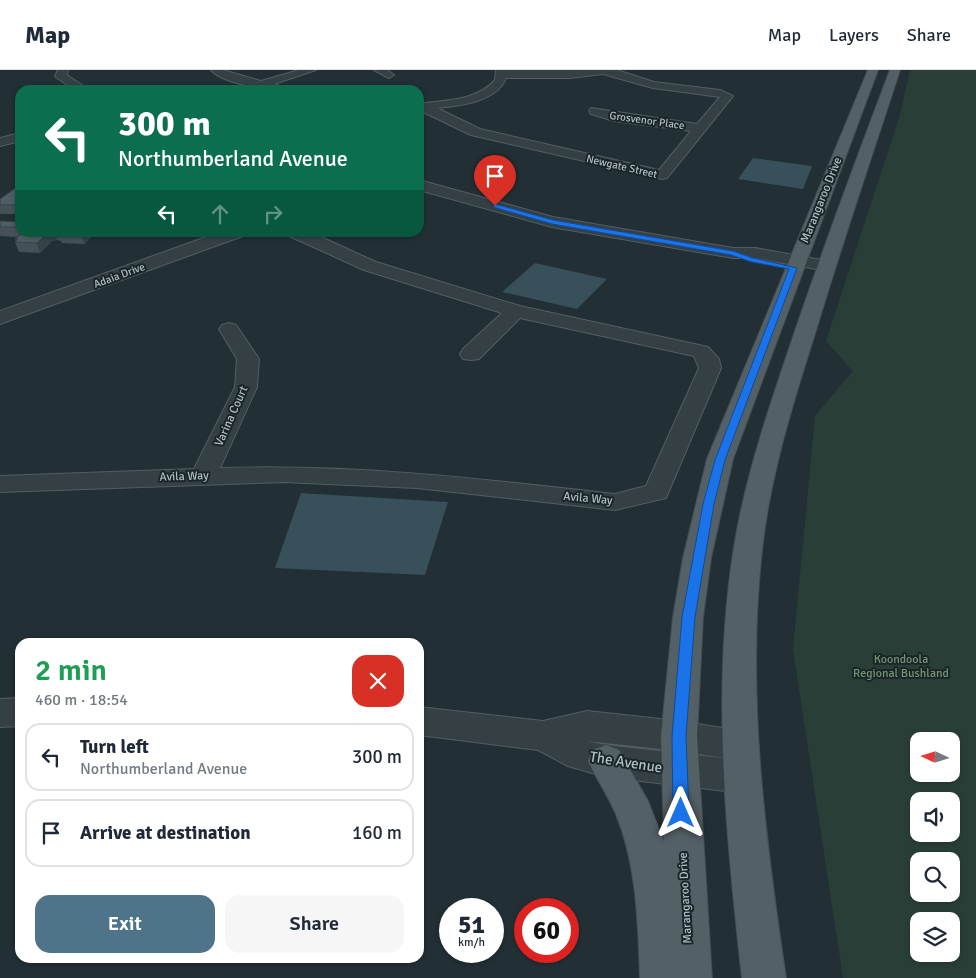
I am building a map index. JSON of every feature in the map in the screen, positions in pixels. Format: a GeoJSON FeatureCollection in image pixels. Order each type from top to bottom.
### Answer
{"type":"FeatureCollection","features":[{"type":"Feature","properties":{"kind":"main road","name":"Marangaroo Drive"},"geometry":{"type":"LineString","coordinates":[[690,978],[680,753],[688,617],[708,504],[720,460],[810,267],[895,70]]}},
{"type":"Feature","properties":{"kind":"main road","name":"Marangaroo Drive"},"geometry":{"type":"LineString","coordinates":[[764,978],[752,894],[742,762],[742,603],[748,548],[761,474],[787,386],[810,267],[873,71]]}},
{"type":"Feature","properties":{"kind":"main road"},"geometry":{"type":"LineString","coordinates":[[606,761],[623,785],[635,810],[652,863],[659,916],[662,978]]}},
{"type":"Feature","properties":{"kind":"street"},"geometry":{"type":"LineString","coordinates":[[63,70],[61,76],[75,85]]}},
{"type":"Feature","properties":{"kind":"street"},"geometry":{"type":"LineString","coordinates":[[216,70],[223,75],[266,85]]}},
{"type":"Feature","properties":{"kind":"street"},"geometry":{"type":"LineString","coordinates":[[262,84],[310,70]]}},
{"type":"Feature","properties":{"kind":"street"},"geometry":{"type":"LineString","coordinates":[[424,106],[484,94],[497,87],[501,72],[570,75],[610,71]]}},
{"type":"Feature","properties":{"kind":"street","name":"Newgate Street"},"geometry":{"type":"LineString","coordinates":[[424,108],[476,132],[662,175],[728,96],[720,93],[653,86],[610,71]]}},
{"type":"Feature","properties":{"kind":"street","name":"Grosvenor Place"},"geometry":{"type":"LineString","coordinates":[[595,111],[614,117],[700,128]]}},
{"type":"Feature","properties":{"kind":"street"},"geometry":{"type":"LineString","coordinates":[[0,142],[15,138]]}},
{"type":"Feature","properties":{"kind":"street"},"geometry":{"type":"LineString","coordinates":[[424,186],[552,222],[733,253],[752,260],[810,267]]}},
{"type":"Feature","properties":{"kind":"street","name":"Adaia Drive"},"geometry":{"type":"LineString","coordinates":[[0,318],[223,237]]}},
{"type":"Feature","properties":{"kind":"street","name":"Avila Way"},"geometry":{"type":"LineString","coordinates":[[0,484],[204,475],[283,474],[417,480],[615,502],[657,492],[709,373],[708,359],[701,351],[516,311],[370,266],[306,237]]}},
{"type":"Feature","properties":{"kind":"street"},"geometry":{"type":"LineString","coordinates":[[471,354],[516,311]]}},
{"type":"Feature","properties":{"kind":"street","name":"Varina Court"},"geometry":{"type":"LineString","coordinates":[[204,475],[246,386],[248,359],[229,329]]}},
{"type":"Feature","properties":{"kind":"street"},"geometry":{"type":"LineString","coordinates":[[0,713],[15,712]]}},
{"type":"Feature","properties":{"kind":"street","name":"The Avenue"},"geometry":{"type":"LineString","coordinates":[[424,722],[543,736],[581,755],[606,761],[680,753]]}},
{"type":"Feature","properties":{"kind":"street","name":"The Avenue"},"geometry":{"type":"LineString","coordinates":[[543,736],[587,726],[629,732],[680,753],[742,762]]}},
{"type":"Feature","properties":{"kind":"green space","name":"Koondoola Regional Bushland"},"geometry":{"type":"Polygon","coordinates":[[[910,70],[976,70],[976,978],[843,978],[793,649],[815,416],[853,371],[826,341],[900,115],[910,70]]]}},
{"type":"Feature","properties":{"kind":"water"},"geometry":{"type":"Polygon","coordinates":[[[753,158],[812,166],[803,189],[738,179],[753,158]]]}},
{"type":"Feature","properties":{"kind":"water"},"geometry":{"type":"Polygon","coordinates":[[[535,263],[607,279],[577,309],[502,292],[535,263]]]}},
{"type":"Feature","properties":{"kind":"water"},"geometry":{"type":"Polygon","coordinates":[[[301,493],[448,502],[425,575],[275,568],[301,493]]]}},
{"type":"Feature","properties":{"kind":"building"},"geometry":{"type":"Polygon","coordinates":[[[15,188],[15,205],[0,205],[0,199],[15,188]]]}},
{"type":"Feature","properties":{"kind":"building"},"geometry":{"type":"Polygon","coordinates":[[[0,221],[15,222],[15,227],[0,227],[0,221]]]}},
{"type":"Feature","properties":{"kind":"building"},"geometry":{"type":"Polygon","coordinates":[[[18,237],[43,237],[37,243],[15,242],[18,239],[15,239],[18,237]]]}},
{"type":"Feature","properties":{"kind":"route"},"geometry":{"type":"LineString","coordinates":[[495,206],[552,222],[733,253],[752,260],[793,268],[720,460],[708,504],[688,617],[679,736],[681,813]]}}]}
